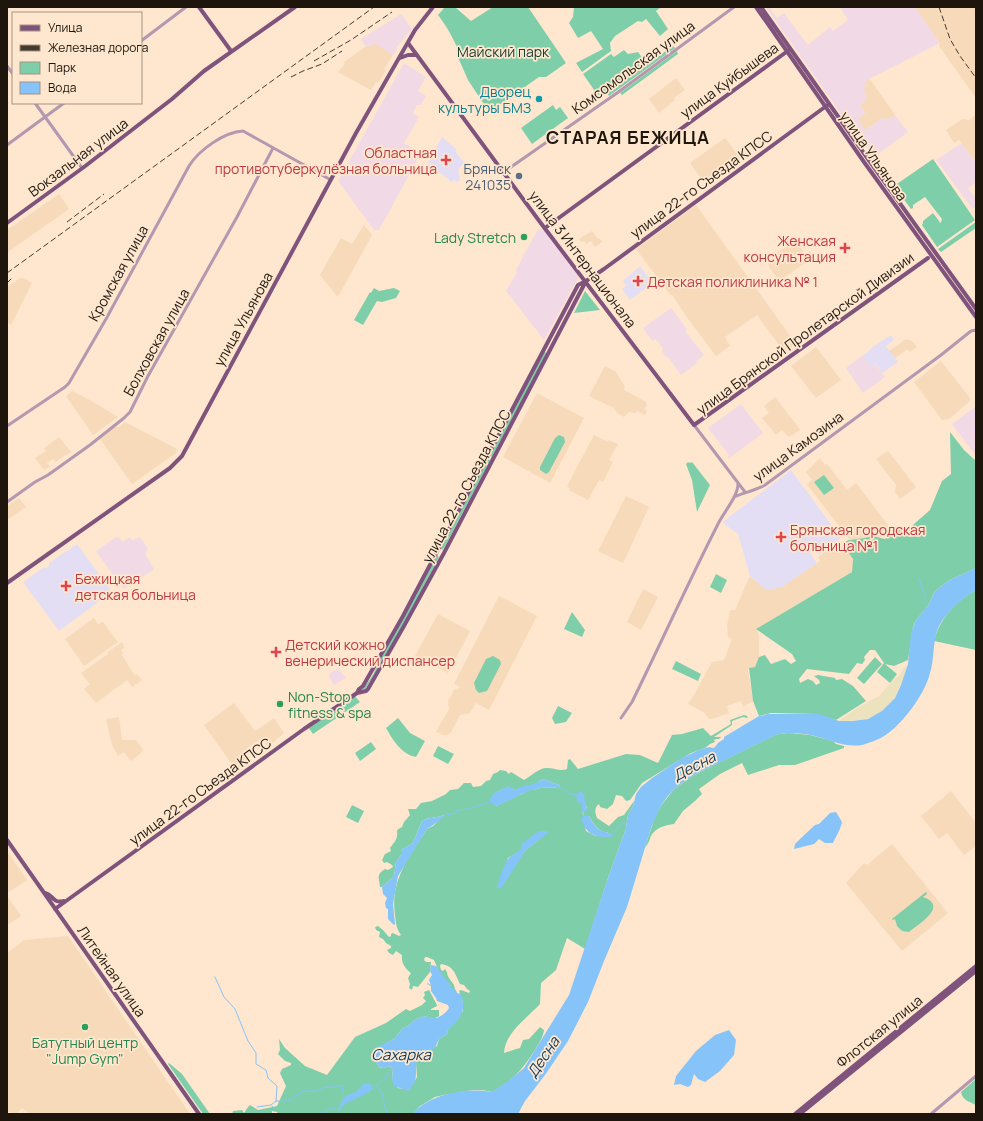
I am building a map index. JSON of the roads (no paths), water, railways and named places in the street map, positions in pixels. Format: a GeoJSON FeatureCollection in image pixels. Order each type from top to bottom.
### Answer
{"type":"FeatureCollection","features":[{"type":"Feature","properties":{"kind":"main road"},"geometry":{"type":"LineString","coordinates":[[199,7],[231,51]]}},
{"type":"Feature","properties":{"kind":"main road","name":"Вокзальная улица"},"geometry":{"type":"LineString","coordinates":[[7,223],[172,99],[194,79],[231,51],[295,7]]}},
{"type":"Feature","properties":{"kind":"main road","name":"улица Ульянова"},"geometry":{"type":"LineString","coordinates":[[7,583],[170,468],[180,458],[398,60],[422,20],[433,7]]}},
{"type":"Feature","properties":{"kind":"main road","name":"улица Ульянова"},"geometry":{"type":"LineString","coordinates":[[756,7],[789,50]]}},
{"type":"Feature","properties":{"kind":"main road","name":"улица Ульянова"},"geometry":{"type":"LineString","coordinates":[[761,7],[827,106],[976,317]]}},
{"type":"Feature","properties":{"kind":"main road","name":"улица 3 Интернационала"},"geometry":{"type":"LineString","coordinates":[[408,43],[545,228],[694,425]]}},
{"type":"Feature","properties":{"kind":"main road","name":"улица Куйбышева"},"geometry":{"type":"LineString","coordinates":[[545,228],[789,50]]}},
{"type":"Feature","properties":{"kind":"main road"},"geometry":{"type":"LineString","coordinates":[[398,60],[408,55],[416,55]]}},
{"type":"Feature","properties":{"kind":"main road","name":"улица Ульянова"},"geometry":{"type":"LineString","coordinates":[[827,106],[976,309]]}},
{"type":"Feature","properties":{"kind":"main road","name":"улица 22-го Съезда КПСС"},"geometry":{"type":"LineString","coordinates":[[55,909],[357,693],[379,660],[578,284],[586,281],[827,106]]}},
{"type":"Feature","properties":{"kind":"main road","name":"улица Брянской Пролетарской Дивизии"},"geometry":{"type":"LineString","coordinates":[[694,425],[928,258]]}},
{"type":"Feature","properties":{"kind":"main road","name":"улица 22-го Съезда КПСС"},"geometry":{"type":"LineString","coordinates":[[357,693],[366,691],[370,687],[444,553],[586,281]]}},
{"type":"Feature","properties":{"kind":"main road"},"geometry":{"type":"LineString","coordinates":[[546,346],[550,348]]}},
{"type":"Feature","properties":{"kind":"main road"},"geometry":{"type":"LineString","coordinates":[[438,550],[444,553]]}},
{"type":"Feature","properties":{"kind":"main road","name":"Литейная улица"},"geometry":{"type":"LineString","coordinates":[[7,840],[198,1114]]}},
{"type":"Feature","properties":{"kind":"main road"},"geometry":{"type":"LineString","coordinates":[[44,892],[49,894],[56,902],[66,901]]}},
{"type":"Feature","properties":{"kind":"main road","name":"Флотская улица"},"geometry":{"type":"LineString","coordinates":[[795,1114],[976,966]]}},
{"type":"Feature","properties":{"kind":"main road","name":"Флотская улица"},"geometry":{"type":"LineString","coordinates":[[800,1114],[976,971]]}},
{"type":"Feature","properties":{"kind":"street"},"geometry":{"type":"LineString","coordinates":[[142,40],[186,7]]}},
{"type":"Feature","properties":{"kind":"street","name":"Комсомольская улица"},"geometry":{"type":"LineString","coordinates":[[504,172],[617,93],[734,7]]}},
{"type":"Feature","properties":{"kind":"street"},"geometry":{"type":"LineString","coordinates":[[36,104],[82,168]]}},
{"type":"Feature","properties":{"kind":"street"},"geometry":{"type":"LineString","coordinates":[[7,145],[63,104]]}},
{"type":"Feature","properties":{"kind":"street","name":"Кромская улица"},"geometry":{"type":"LineString","coordinates":[[7,426],[63,389],[69,383],[194,159],[201,152],[223,138],[235,133],[245,132],[273,148]]}},
{"type":"Feature","properties":{"kind":"street"},"geometry":{"type":"LineString","coordinates":[[273,148],[331,180]]}},
{"type":"Feature","properties":{"kind":"street","name":"Болховская улица"},"geometry":{"type":"LineString","coordinates":[[7,502],[52,472],[130,412],[148,376],[273,148]]}},
{"type":"Feature","properties":{"kind":"street","name":"улица Камозина"},"geometry":{"type":"LineString","coordinates":[[734,497],[745,492],[758,489],[941,355],[971,331],[976,330]]}},
{"type":"Feature","properties":{"kind":"street","name":"улица 3 Интернационала"},"geometry":{"type":"LineString","coordinates":[[694,425],[745,492]]}},
{"type":"Feature","properties":{"kind":"street"},"geometry":{"type":"LineString","coordinates":[[621,718],[632,702],[720,520],[737,492],[738,484]]}},
{"type":"Feature","properties":{"kind":"street"},"geometry":{"type":"LineString","coordinates":[[931,1114],[976,1076]]}},
{"type":"Feature","properties":{"kind":"water","name":"Десна"},"geometry":{"type":"Polygon","coordinates":[[[976,568],[976,590],[955,605],[942,620],[934,644],[932,667],[923,690],[905,717],[891,731],[876,740],[856,746],[807,734],[778,734],[694,775],[674,789],[667,797],[660,807],[651,828],[627,907],[588,1002],[568,1041],[525,1101],[518,1114],[413,1114],[428,1101],[438,1097],[461,1091],[492,1092],[524,1068],[569,995],[626,828],[628,815],[633,806],[636,794],[641,787],[682,758],[699,750],[715,747],[724,739],[724,737],[759,716],[767,714],[819,714],[839,721],[853,721],[868,719],[882,711],[895,698],[901,685],[908,664],[911,633],[916,620],[928,606],[934,593],[940,587],[950,580],[976,568]]]}},
{"type":"Feature","properties":{"kind":"water"},"geometry":{"type":"Polygon","coordinates":[[[543,779],[559,785],[560,787],[530,790],[496,806],[490,802],[490,799],[495,792],[508,786],[515,790],[537,783],[543,779]]]}},
{"type":"Feature","properties":{"kind":"water"},"geometry":{"type":"Polygon","coordinates":[[[581,791],[584,794],[587,809],[587,811],[583,812],[584,816],[589,816],[598,829],[612,835],[610,837],[595,836],[586,829],[581,819],[583,816],[582,804],[577,801],[576,795],[581,791]]]}},
{"type":"Feature","properties":{"kind":"water"},"geometry":{"type":"Polygon","coordinates":[[[836,812],[842,822],[833,843],[825,843],[819,839],[814,844],[794,849],[795,844],[815,825],[819,824],[830,813],[836,812]]]}},
{"type":"Feature","properties":{"kind":"water"},"geometry":{"type":"Polygon","coordinates":[[[446,815],[427,829],[398,876],[393,904],[394,925],[388,919],[388,909],[386,908],[385,903],[387,898],[383,894],[382,887],[394,876],[396,862],[401,855],[401,850],[413,843],[422,821],[446,815]]]}},
{"type":"Feature","properties":{"kind":"water"},"geometry":{"type":"Polygon","coordinates":[[[539,831],[549,832],[526,850],[502,887],[497,889],[501,874],[508,859],[521,849],[521,844],[539,831]]]}},
{"type":"Feature","properties":{"kind":"water","name":"Сахарка"},"geometry":{"type":"Polygon","coordinates":[[[431,965],[436,966],[451,988],[456,990],[457,993],[461,994],[463,1010],[460,1017],[449,1029],[447,1034],[439,1039],[435,1048],[425,1052],[420,1057],[417,1062],[416,1079],[408,1091],[394,1086],[392,1079],[393,1069],[390,1066],[383,1068],[379,1067],[373,1057],[375,1048],[394,1039],[403,1028],[408,1026],[416,1019],[426,1016],[429,1018],[439,1017],[449,1008],[448,1005],[437,1001],[431,991],[431,986],[427,984],[428,983],[431,985],[429,980],[432,975],[430,971],[431,965]]]}},
{"type":"Feature","properties":{"kind":"water"},"geometry":{"type":"Polygon","coordinates":[[[729,1030],[736,1040],[734,1055],[720,1071],[705,1082],[698,1079],[694,1074],[691,1085],[688,1087],[680,1084],[674,1085],[676,1076],[696,1051],[715,1035],[729,1030]]]}},
{"type":"Feature","properties":{"kind":"water"},"geometry":{"type":"Polygon","coordinates":[[[368,1083],[372,1085],[372,1089],[369,1092],[343,1105],[339,1112],[339,1106],[344,1098],[349,1094],[356,1092],[363,1084],[368,1083]]]}},
{"type":"Feature","properties":{"kind":"waterway"},"geometry":{"type":"LineString","coordinates":[[919,578],[926,600],[925,612]]}},
{"type":"Feature","properties":{"kind":"waterway"},"geometry":{"type":"LineString","coordinates":[[560,787],[570,794],[576,795]]}},
{"type":"Feature","properties":{"kind":"waterway"},"geometry":{"type":"LineString","coordinates":[[446,815],[456,813],[457,810],[468,809],[490,802]]}},
{"type":"Feature","properties":{"kind":"waterway"},"geometry":{"type":"LineString","coordinates":[[612,835],[620,825],[628,821]]}},
{"type":"Feature","properties":{"kind":"waterway"},"geometry":{"type":"LineString","coordinates":[[215,977],[224,997],[235,1009],[248,1041],[256,1053],[256,1064],[266,1070],[268,1078],[277,1086],[276,1101]]}},
{"type":"Feature","properties":{"kind":"waterway"},"geometry":{"type":"LineString","coordinates":[[372,1089],[387,1076],[390,1070],[393,1069]]}},
{"type":"Feature","properties":{"kind":"waterway"},"geometry":{"type":"LineString","coordinates":[[257,1107],[271,1105],[276,1101],[290,1100],[302,1091],[315,1091],[326,1087],[336,1087],[342,1085],[344,1098]]}},
{"type":"Feature","properties":{"kind":"waterway"},"geometry":{"type":"LineString","coordinates":[[377,1085],[382,1094],[387,1114]]}},
{"type":"Feature","properties":{"kind":"waterway"},"geometry":{"type":"LineString","coordinates":[[317,1114],[323,1113],[332,1108],[338,1110]]}},
{"type":"Feature","properties":{"kind":"railway"},"geometry":{"type":"LineString","coordinates":[[7,273],[374,7]]}},
{"type":"Feature","properties":{"kind":"railway"},"geometry":{"type":"LineString","coordinates":[[939,7],[950,39],[976,78]]}},
{"type":"Feature","properties":{"kind":"railway"},"geometry":{"type":"LineString","coordinates":[[314,61],[351,40],[392,12]]}},
{"type":"Feature","properties":{"kind":"railway"},"geometry":{"type":"LineString","coordinates":[[291,77],[322,64],[342,51]]}},
{"type":"Feature","properties":{"kind":"railway"},"geometry":{"type":"LineString","coordinates":[[67,222],[104,194]]}},
{"type":"Feature","properties":{"kind":"railway"},"geometry":{"type":"LineString","coordinates":[[7,283],[12,278]]}},
{"type":"Feature","properties":{"kind":"place","name":"Дворец культуры БМЗ"},"geometry":{"type":"Point","coordinates":[539,99]}},
{"type":"Feature","properties":{"kind":"place","name":"Областная противотуберкулёзная больница"},"geometry":{"type":"Point","coordinates":[446,160]}},
{"type":"Feature","properties":{"kind":"place","name":"Брянск 241035"},"geometry":{"type":"Point","coordinates":[519,176]}},
{"type":"Feature","properties":{"kind":"place","name":"Lady Stretch"},"geometry":{"type":"Point","coordinates":[524,237]}},
{"type":"Feature","properties":{"kind":"place","name":"Женская консультация"},"geometry":{"type":"Point","coordinates":[845,248]}},
{"type":"Feature","properties":{"kind":"place","name":"Детская поликлиника № 1"},"geometry":{"type":"Point","coordinates":[638,281]}},
{"type":"Feature","properties":{"kind":"place","name":"Брянская городская больница №1"},"geometry":{"type":"Point","coordinates":[781,537]}},
{"type":"Feature","properties":{"kind":"place","name":"Бежицкая детская больница"},"geometry":{"type":"Point","coordinates":[66,586]}},
{"type":"Feature","properties":{"kind":"place","name":"Детский кожно венерический диспансер"},"geometry":{"type":"Point","coordinates":[276,652]}},
{"type":"Feature","properties":{"kind":"place","name":"Non-Stop fitness & spa"},"geometry":{"type":"Point","coordinates":[280,704]}},
{"type":"Feature","properties":{"kind":"place","name":"Батутный центр \"Jump Gym\""},"geometry":{"type":"Point","coordinates":[85,1027]}},
{"type":"Feature","properties":{"kind":"district","name":"CТАРАЯ БЕЖИЦА"},"geometry":{"type":"Point","coordinates":[628,137]}},
{"type":"Feature","properties":{"kind":"park label","name":"Майский парк"},"geometry":{"type":"Point","coordinates":[503,51]}}]}
